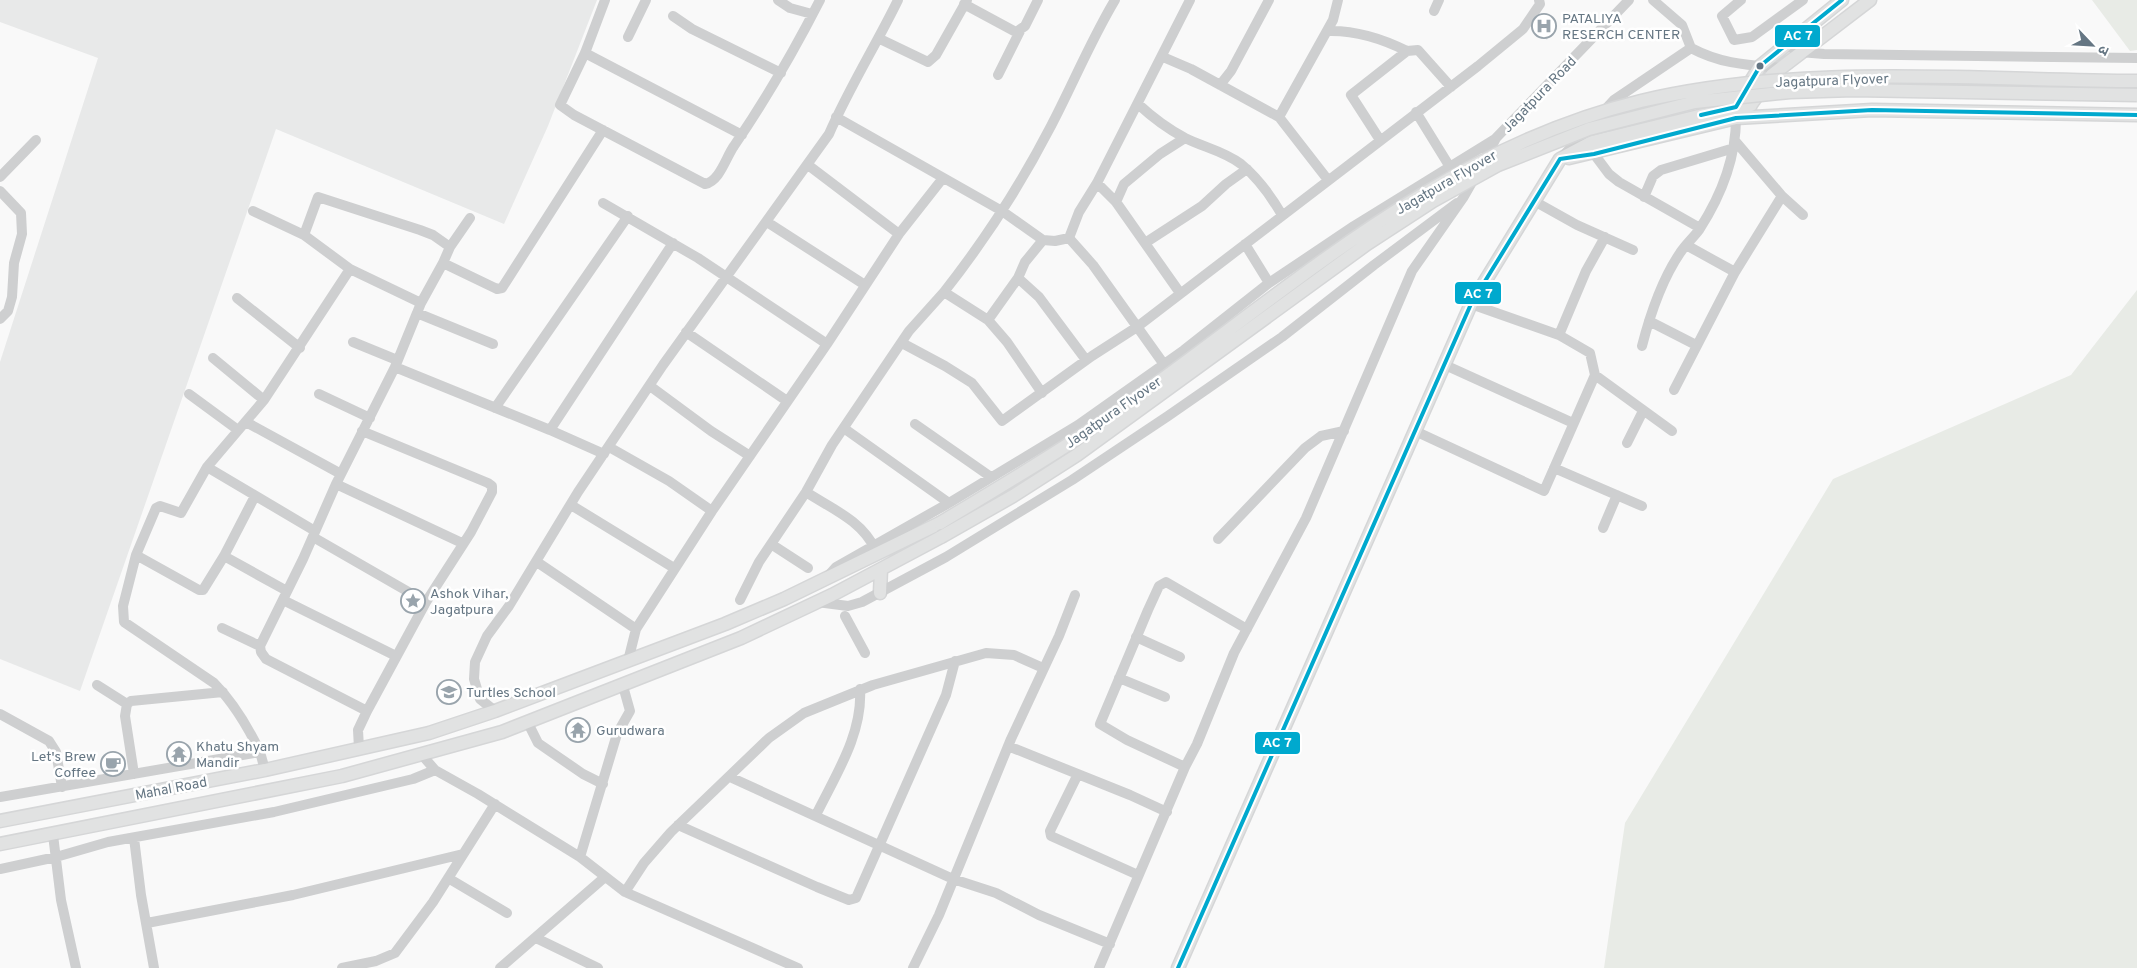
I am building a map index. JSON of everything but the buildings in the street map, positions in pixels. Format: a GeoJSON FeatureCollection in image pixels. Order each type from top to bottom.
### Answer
{"type":"FeatureCollection","features":[{"type":"Feature","properties":{"kind":"main road"},"geometry":{"type":"LineString","coordinates":[[1742,112],[1760,66],[1842,0]]}},
{"type":"Feature","properties":{"kind":"main road"},"geometry":{"type":"LineString","coordinates":[[1560,159],[1594,154],[1742,112],[1772,75],[1870,0]]}},
{"type":"Feature","properties":{"kind":"main road","name":"Jagatpura Flyover"},"geometry":{"type":"LineString","coordinates":[[628,661],[725,624],[826,579],[876,549],[940,523],[1114,414],[1277,293],[1427,190],[1482,159],[1546,133],[1641,102],[1736,85],[1790,79],[1937,77],[2137,81]]}},
{"type":"Feature","properties":{"kind":"main road","name":"Jagatpura Flyover"},"geometry":{"type":"LineString","coordinates":[[623,686],[741,638],[817,602],[1013,496],[1077,455],[1367,244],[1433,201],[1498,164],[1589,129],[1695,102],[1790,92],[1854,90],[2137,95]]}},
{"type":"Feature","properties":{"kind":"main road"},"geometry":{"type":"LineString","coordinates":[[1178,968],[1471,304],[1560,159],[1592,142],[1742,112],[1872,110],[2137,115]]}},
{"type":"Feature","properties":{"kind":"main road"},"geometry":{"type":"LineString","coordinates":[[880,593],[881,568]]}},
{"type":"Feature","properties":{"kind":"main road","name":"Mahal Road"},"geometry":{"type":"LineString","coordinates":[[0,821],[265,770],[429,733],[495,711],[628,661]]}},
{"type":"Feature","properties":{"kind":"main road","name":"Mahal Road"},"geometry":{"type":"LineString","coordinates":[[0,844],[53,835],[342,776],[422,755],[528,723],[623,686]]}},
{"type":"Feature","properties":{"kind":"street"},"geometry":{"type":"LineString","coordinates":[[605,0],[585,53],[560,105],[705,184],[715,179],[781,73],[820,0]]}},
{"type":"Feature","properties":{"kind":"street"},"geometry":{"type":"LineString","coordinates":[[628,37],[646,0]]}},
{"type":"Feature","properties":{"kind":"street"},"geometry":{"type":"LineString","coordinates":[[778,0],[790,8],[812,14]]}},
{"type":"Feature","properties":{"kind":"street"},"geometry":{"type":"LineString","coordinates":[[495,711],[480,699],[474,679],[474,662],[487,636],[510,606],[606,450],[686,332],[829,134],[836,116],[880,39],[898,0]]}},
{"type":"Feature","properties":{"kind":"street"},"geometry":{"type":"LineString","coordinates":[[998,75],[1038,0]]}},
{"type":"Feature","properties":{"kind":"street"},"geometry":{"type":"LineString","coordinates":[[740,600],[749,578],[806,492],[832,445],[909,331],[966,264],[1002,211],[1050,128],[1115,0]]}},
{"type":"Feature","properties":{"kind":"street"},"geometry":{"type":"LineString","coordinates":[[1069,238],[1079,212],[1097,183],[1121,132],[1163,57],[1190,0]]}},
{"type":"Feature","properties":{"kind":"street"},"geometry":{"type":"LineString","coordinates":[[1220,85],[1231,71],[1269,0]]}},
{"type":"Feature","properties":{"kind":"street"},"geometry":{"type":"LineString","coordinates":[[1280,116],[1333,20],[1338,0]]}},
{"type":"Feature","properties":{"kind":"street"},"geometry":{"type":"LineString","coordinates":[[1434,11],[1439,0]]}},
{"type":"Feature","properties":{"kind":"street"},"geometry":{"type":"LineString","coordinates":[[902,344],[945,366],[972,384],[1002,421],[1086,360],[1137,328],[1180,293],[1451,87],[1523,29],[1540,4],[1539,0]]}},
{"type":"Feature","properties":{"kind":"street","name":"Jagatpura Road"},"geometry":{"type":"LineString","coordinates":[[1099,968],[1185,767],[1197,744],[1234,652],[1306,518],[1412,271],[1463,198],[1496,138],[1630,0]]}},
{"type":"Feature","properties":{"kind":"street"},"geometry":{"type":"LineString","coordinates":[[1653,0],[1682,25],[1691,48],[1710,58],[1734,64],[1781,68]]}},
{"type":"Feature","properties":{"kind":"street"},"geometry":{"type":"LineString","coordinates":[[1741,0],[1722,16],[1734,40],[1752,37],[1803,0]]}},
{"type":"Feature","properties":{"kind":"street"},"geometry":{"type":"LineString","coordinates":[[880,39],[928,62],[936,55],[965,2],[1011,31],[1020,31]]}},
{"type":"Feature","properties":{"kind":"street"},"geometry":{"type":"LineString","coordinates":[[673,16],[692,29],[781,73]]}},
{"type":"Feature","properties":{"kind":"street"},"geometry":{"type":"LineString","coordinates":[[1327,31],[1342,31],[1390,43],[1407,51],[1418,50],[1451,87]]}},
{"type":"Feature","properties":{"kind":"street"},"geometry":{"type":"LineString","coordinates":[[1786,44],[1800,52],[2137,58]]}},
{"type":"Feature","properties":{"kind":"street"},"geometry":{"type":"LineString","coordinates":[[1560,159],[1614,100],[1691,48]]}},
{"type":"Feature","properties":{"kind":"street"},"geometry":{"type":"LineString","coordinates":[[1380,140],[1351,95],[1407,51]]}},
{"type":"Feature","properties":{"kind":"street"},"geometry":{"type":"LineString","coordinates":[[585,53],[742,135]]}},
{"type":"Feature","properties":{"kind":"street"},"geometry":{"type":"LineString","coordinates":[[1163,57],[1191,69],[1280,116],[1328,180]]}},
{"type":"Feature","properties":{"kind":"street"},"geometry":{"type":"LineString","coordinates":[[1138,104],[1154,118],[1185,138],[1217,150],[1247,169],[1256,177],[1282,215]]}},
{"type":"Feature","properties":{"kind":"street"},"geometry":{"type":"LineString","coordinates":[[817,602],[848,606],[880,593],[946,557],[1072,480],[1282,337],[1463,198],[1451,168],[1416,112]]}},
{"type":"Feature","properties":{"kind":"street"},"geometry":{"type":"LineString","coordinates":[[1642,346],[1663,286],[1679,254],[1700,228],[1721,192],[1735,145],[1742,112]]}},
{"type":"Feature","properties":{"kind":"street"},"geometry":{"type":"LineString","coordinates":[[836,116],[1002,211],[1043,240],[1055,241],[1069,238]]}},
{"type":"Feature","properties":{"kind":"street"},"geometry":{"type":"LineString","coordinates":[[443,263],[497,289],[502,288],[603,130]]}},
{"type":"Feature","properties":{"kind":"street"},"geometry":{"type":"LineString","coordinates":[[1116,202],[1124,184],[1160,154],[1185,138]]}},
{"type":"Feature","properties":{"kind":"street"},"geometry":{"type":"LineString","coordinates":[[806,492],[849,517],[869,536],[876,549],[1078,425],[1269,283],[1354,226],[1451,168],[1496,138]]}},
{"type":"Feature","properties":{"kind":"street"},"geometry":{"type":"LineString","coordinates":[[0,177],[36,140]]}},
{"type":"Feature","properties":{"kind":"street"},"geometry":{"type":"LineString","coordinates":[[1735,145],[1782,196],[1803,215]]}},
{"type":"Feature","properties":{"kind":"street"},"geometry":{"type":"LineString","coordinates":[[1644,197],[1653,176],[1661,170],[1735,145]]}},
{"type":"Feature","properties":{"kind":"street"},"geometry":{"type":"LineString","coordinates":[[1594,154],[1609,174],[1644,197],[1700,228]]}},
{"type":"Feature","properties":{"kind":"street"},"geometry":{"type":"LineString","coordinates":[[808,165],[900,234]]}},
{"type":"Feature","properties":{"kind":"street"},"geometry":{"type":"LineString","coordinates":[[1145,243],[1202,206],[1226,184],[1247,169]]}},
{"type":"Feature","properties":{"kind":"street"},"geometry":{"type":"LineString","coordinates":[[628,661],[636,629],[674,568],[900,234],[943,178]]}},
{"type":"Feature","properties":{"kind":"street"},"geometry":{"type":"LineString","coordinates":[[1097,183],[1116,202],[1180,293]]}},
{"type":"Feature","properties":{"kind":"street"},"geometry":{"type":"LineString","coordinates":[[0,191],[20,214],[22,234],[14,263],[12,297],[8,311],[0,319]]}},
{"type":"Feature","properties":{"kind":"street"},"geometry":{"type":"LineString","coordinates":[[1674,390],[1735,272],[1782,196]]}},
{"type":"Feature","properties":{"kind":"street"},"geometry":{"type":"LineString","coordinates":[[304,235],[318,197],[420,230],[433,235],[450,247]]}},
{"type":"Feature","properties":{"kind":"street"},"geometry":{"type":"LineString","coordinates":[[603,202],[726,276],[827,344]]}},
{"type":"Feature","properties":{"kind":"street"},"geometry":{"type":"LineString","coordinates":[[1534,202],[1568,221],[1632,250]]}},
{"type":"Feature","properties":{"kind":"street"},"geometry":{"type":"LineString","coordinates":[[253,211],[304,235],[350,269],[419,308],[493,344]]}},
{"type":"Feature","properties":{"kind":"street"},"geometry":{"type":"LineString","coordinates":[[495,408],[628,216]]}},
{"type":"Feature","properties":{"kind":"street"},"geometry":{"type":"LineString","coordinates":[[366,711],[266,660],[260,646],[362,430],[370,418],[396,364],[419,308],[450,247],[470,218]]}},
{"type":"Feature","properties":{"kind":"street"},"geometry":{"type":"LineString","coordinates":[[767,222],[865,285]]}},
{"type":"Feature","properties":{"kind":"street"},"geometry":{"type":"LineString","coordinates":[[1559,335],[1586,270],[1605,237]]}},
{"type":"Feature","properties":{"kind":"street"},"geometry":{"type":"LineString","coordinates":[[1069,238],[1093,265],[1163,363]]}},
{"type":"Feature","properties":{"kind":"street"},"geometry":{"type":"LineString","coordinates":[[988,320],[1018,278],[1025,262],[1043,240]]}},
{"type":"Feature","properties":{"kind":"street"},"geometry":{"type":"LineString","coordinates":[[550,430],[673,243]]}},
{"type":"Feature","properties":{"kind":"street"},"geometry":{"type":"LineString","coordinates":[[1245,244],[1269,283]]}},
{"type":"Feature","properties":{"kind":"street"},"geometry":{"type":"LineString","coordinates":[[1686,245],[1735,272]]}},
{"type":"Feature","properties":{"kind":"street"},"geometry":{"type":"LineString","coordinates":[[265,770],[260,752],[223,692],[214,683],[124,622],[123,606],[136,555],[156,508],[160,506],[181,513],[207,467],[264,400],[300,348],[350,269]]}},
{"type":"Feature","properties":{"kind":"street"},"geometry":{"type":"LineString","coordinates":[[1018,278],[1039,297],[1086,360]]}},
{"type":"Feature","properties":{"kind":"street"},"geometry":{"type":"LineString","coordinates":[[944,292],[988,320],[1007,342],[1042,393]]}},
{"type":"Feature","properties":{"kind":"street"},"geometry":{"type":"LineString","coordinates":[[237,298],[300,348]]}},
{"type":"Feature","properties":{"kind":"street"},"geometry":{"type":"LineString","coordinates":[[1414,431],[1544,491],[1595,375],[1590,353],[1559,335],[1471,304]]}},
{"type":"Feature","properties":{"kind":"street"},"geometry":{"type":"LineString","coordinates":[[1649,322],[1696,345]]}},
{"type":"Feature","properties":{"kind":"street"},"geometry":{"type":"LineString","coordinates":[[686,332],[787,401]]}},
{"type":"Feature","properties":{"kind":"street"},"geometry":{"type":"LineString","coordinates":[[353,342],[396,364],[495,408],[606,450],[669,481],[712,511]]}},
{"type":"Feature","properties":{"kind":"street"},"geometry":{"type":"LineString","coordinates":[[213,358],[264,400]]}},
{"type":"Feature","properties":{"kind":"street"},"geometry":{"type":"LineString","coordinates":[[1445,365],[1573,423]]}},
{"type":"Feature","properties":{"kind":"street"},"geometry":{"type":"LineString","coordinates":[[1595,375],[1672,430]]}},
{"type":"Feature","properties":{"kind":"street"},"geometry":{"type":"LineString","coordinates":[[650,386],[711,431],[750,456]]}},
{"type":"Feature","properties":{"kind":"street"},"geometry":{"type":"LineString","coordinates":[[189,394],[238,430]]}},
{"type":"Feature","properties":{"kind":"street"},"geometry":{"type":"LineString","coordinates":[[319,394],[370,418]]}},
{"type":"Feature","properties":{"kind":"street"},"geometry":{"type":"LineString","coordinates":[[1627,443],[1643,411]]}},
{"type":"Feature","properties":{"kind":"street"},"geometry":{"type":"LineString","coordinates":[[246,422],[341,474]]}},
{"type":"Feature","properties":{"kind":"street"},"geometry":{"type":"LineString","coordinates":[[915,424],[991,477]]}},
{"type":"Feature","properties":{"kind":"street"},"geometry":{"type":"LineString","coordinates":[[845,428],[949,503]]}},
{"type":"Feature","properties":{"kind":"street"},"geometry":{"type":"LineString","coordinates":[[359,748],[358,730],[366,711],[426,602],[491,495],[492,486],[460,470],[362,430]]}},
{"type":"Feature","properties":{"kind":"street"},"geometry":{"type":"LineString","coordinates":[[1218,539],[1305,448],[1321,436],[1344,431]]}},
{"type":"Feature","properties":{"kind":"street"},"geometry":{"type":"LineString","coordinates":[[207,467],[426,602]]}},
{"type":"Feature","properties":{"kind":"street"},"geometry":{"type":"LineString","coordinates":[[1554,468],[1642,506]]}},
{"type":"Feature","properties":{"kind":"street"},"geometry":{"type":"LineString","coordinates":[[336,484],[462,543]]}},
{"type":"Feature","properties":{"kind":"street"},"geometry":{"type":"LineString","coordinates":[[1603,528],[1617,495]]}},
{"type":"Feature","properties":{"kind":"street"},"geometry":{"type":"LineString","coordinates":[[136,555],[199,590],[206,588],[255,496]]}},
{"type":"Feature","properties":{"kind":"street"},"geometry":{"type":"LineString","coordinates":[[571,505],[674,568]]}},
{"type":"Feature","properties":{"kind":"street"},"geometry":{"type":"LineString","coordinates":[[771,544],[808,568]]}},
{"type":"Feature","properties":{"kind":"street"},"geometry":{"type":"LineString","coordinates":[[224,556],[285,596],[396,656]]}},
{"type":"Feature","properties":{"kind":"street"},"geometry":{"type":"LineString","coordinates":[[537,562],[636,629]]}},
{"type":"Feature","properties":{"kind":"street"},"geometry":{"type":"LineString","coordinates":[[1185,767],[1102,726],[1101,721],[1136,637],[1159,586],[1166,582],[1247,629]]}},
{"type":"Feature","properties":{"kind":"street"},"geometry":{"type":"LineString","coordinates":[[913,968],[1075,595]]}},
{"type":"Feature","properties":{"kind":"street"},"geometry":{"type":"LineString","coordinates":[[845,616],[864,653]]}},
{"type":"Feature","properties":{"kind":"street"},"geometry":{"type":"LineString","coordinates":[[222,628],[260,646]]}},
{"type":"Feature","properties":{"kind":"street"},"geometry":{"type":"LineString","coordinates":[[1136,637],[1180,657]]}},
{"type":"Feature","properties":{"kind":"street"},"geometry":{"type":"LineString","coordinates":[[626,892],[644,863],[678,825],[769,738],[804,713],[860,689],[986,653],[1014,655],[1043,668]]}},
{"type":"Feature","properties":{"kind":"street"},"geometry":{"type":"LineString","coordinates":[[678,825],[712,842],[848,900],[856,898],[878,844],[946,695],[955,661]]}},
{"type":"Feature","properties":{"kind":"street"},"geometry":{"type":"LineString","coordinates":[[1118,678],[1165,697]]}},
{"type":"Feature","properties":{"kind":"street"},"geometry":{"type":"LineString","coordinates":[[97,685],[127,704]]}},
{"type":"Feature","properties":{"kind":"street"},"geometry":{"type":"LineString","coordinates":[[580,856],[617,734],[630,711],[623,686]]}},
{"type":"Feature","properties":{"kind":"street"},"geometry":{"type":"LineString","coordinates":[[816,815],[853,739],[861,703],[860,689]]}},
{"type":"Feature","properties":{"kind":"street"},"geometry":{"type":"LineString","coordinates":[[134,774],[125,716],[127,704],[131,701],[223,692]]}},
{"type":"Feature","properties":{"kind":"street"},"geometry":{"type":"LineString","coordinates":[[0,714],[49,741],[56,752],[62,786]]}},
{"type":"Feature","properties":{"kind":"street"},"geometry":{"type":"LineString","coordinates":[[528,723],[538,743],[583,774],[603,784]]}},
{"type":"Feature","properties":{"kind":"street"},"geometry":{"type":"LineString","coordinates":[[1008,746],[1167,812]]}},
{"type":"Feature","properties":{"kind":"street"},"geometry":{"type":"LineString","coordinates":[[0,797],[260,752]]}},
{"type":"Feature","properties":{"kind":"street"},"geometry":{"type":"LineString","coordinates":[[422,755],[434,770],[495,804],[580,856],[626,892],[798,968]]}},
{"type":"Feature","properties":{"kind":"street"},"geometry":{"type":"LineString","coordinates":[[0,869],[56,858],[108,842],[274,812],[413,779],[434,770]]}},
{"type":"Feature","properties":{"kind":"street"},"geometry":{"type":"LineString","coordinates":[[1078,774],[1050,831],[1051,836],[1138,875]]}},
{"type":"Feature","properties":{"kind":"street"},"geometry":{"type":"LineString","coordinates":[[730,777],[953,879],[996,893],[1039,915],[1110,944]]}},
{"type":"Feature","properties":{"kind":"street"},"geometry":{"type":"LineString","coordinates":[[342,968],[376,961],[395,954],[464,854],[495,804]]}},
{"type":"Feature","properties":{"kind":"street"},"geometry":{"type":"LineString","coordinates":[[53,835],[61,900],[76,968]]}},
{"type":"Feature","properties":{"kind":"street"},"geometry":{"type":"LineString","coordinates":[[134,838],[141,895],[154,968]]}},
{"type":"Feature","properties":{"kind":"street"},"geometry":{"type":"LineString","coordinates":[[147,923],[293,895],[464,854]]}},
{"type":"Feature","properties":{"kind":"street"},"geometry":{"type":"LineString","coordinates":[[500,968],[605,877]]}},
{"type":"Feature","properties":{"kind":"street"},"geometry":{"type":"LineString","coordinates":[[448,878],[507,913]]}},
{"type":"Feature","properties":{"kind":"street"},"geometry":{"type":"LineString","coordinates":[[536,938],[598,968]]}},
{"type":"Feature","properties":{"kind":"shaded area"},"geometry":{"type":"Polygon","coordinates":[[[0,0],[597,0],[548,126],[504,224],[276,129],[80,691],[0,659],[0,362],[98,58],[0,22],[0,0]]]}},
{"type":"Feature","properties":{"kind":"shaded area"},"geometry":{"type":"Polygon","coordinates":[[[2092,0],[2137,0],[2137,50],[2130,51],[2092,0]]]}},
{"type":"Feature","properties":{"kind":"shaded area","name":"PATALIYA RESERCH CENTER"},"geometry":{"type":"Polygon","coordinates":[[[1542,14],[1555,22],[1547,40],[1533,29],[1542,14]]]}},
{"type":"Feature","properties":{"kind":"shaded area"},"geometry":{"type":"Polygon","coordinates":[[[2137,290],[2137,968],[1604,968],[1625,823],[1833,479],[2071,375],[2137,290]]]}},
{"type":"Feature","properties":{"kind":"transit line"},"geometry":{"type":"LineString","coordinates":[[1701,115],[1736,107],[1760,66],[1842,0]]}},
{"type":"Feature","properties":{"kind":"transit line"},"geometry":{"type":"LineString","coordinates":[[1178,968],[1471,304],[1560,159],[1594,154],[1736,118],[1872,110],[2137,115]]}},
{"type":"Feature","properties":{"kind":"place","name":"PATALIYA RESERCH CENTER"},"geometry":{"type":"Point","coordinates":[1544,26]}},
{"type":"Feature","properties":{"kind":"place","name":"Ashok Vihar, Jagatpura"},"geometry":{"type":"Point","coordinates":[413,601]}},
{"type":"Feature","properties":{"kind":"place","name":"Turtles School"},"geometry":{"type":"Point","coordinates":[449,692]}},
{"type":"Feature","properties":{"kind":"place","name":"Gurudwara"},"geometry":{"type":"Point","coordinates":[578,730]}},
{"type":"Feature","properties":{"kind":"place","name":"Khatu Shyam Mandir"},"geometry":{"type":"Point","coordinates":[179,754]}},
{"type":"Feature","properties":{"kind":"place","name":"Let's Brew Coffee"},"geometry":{"type":"Point","coordinates":[113,764]}}]}
